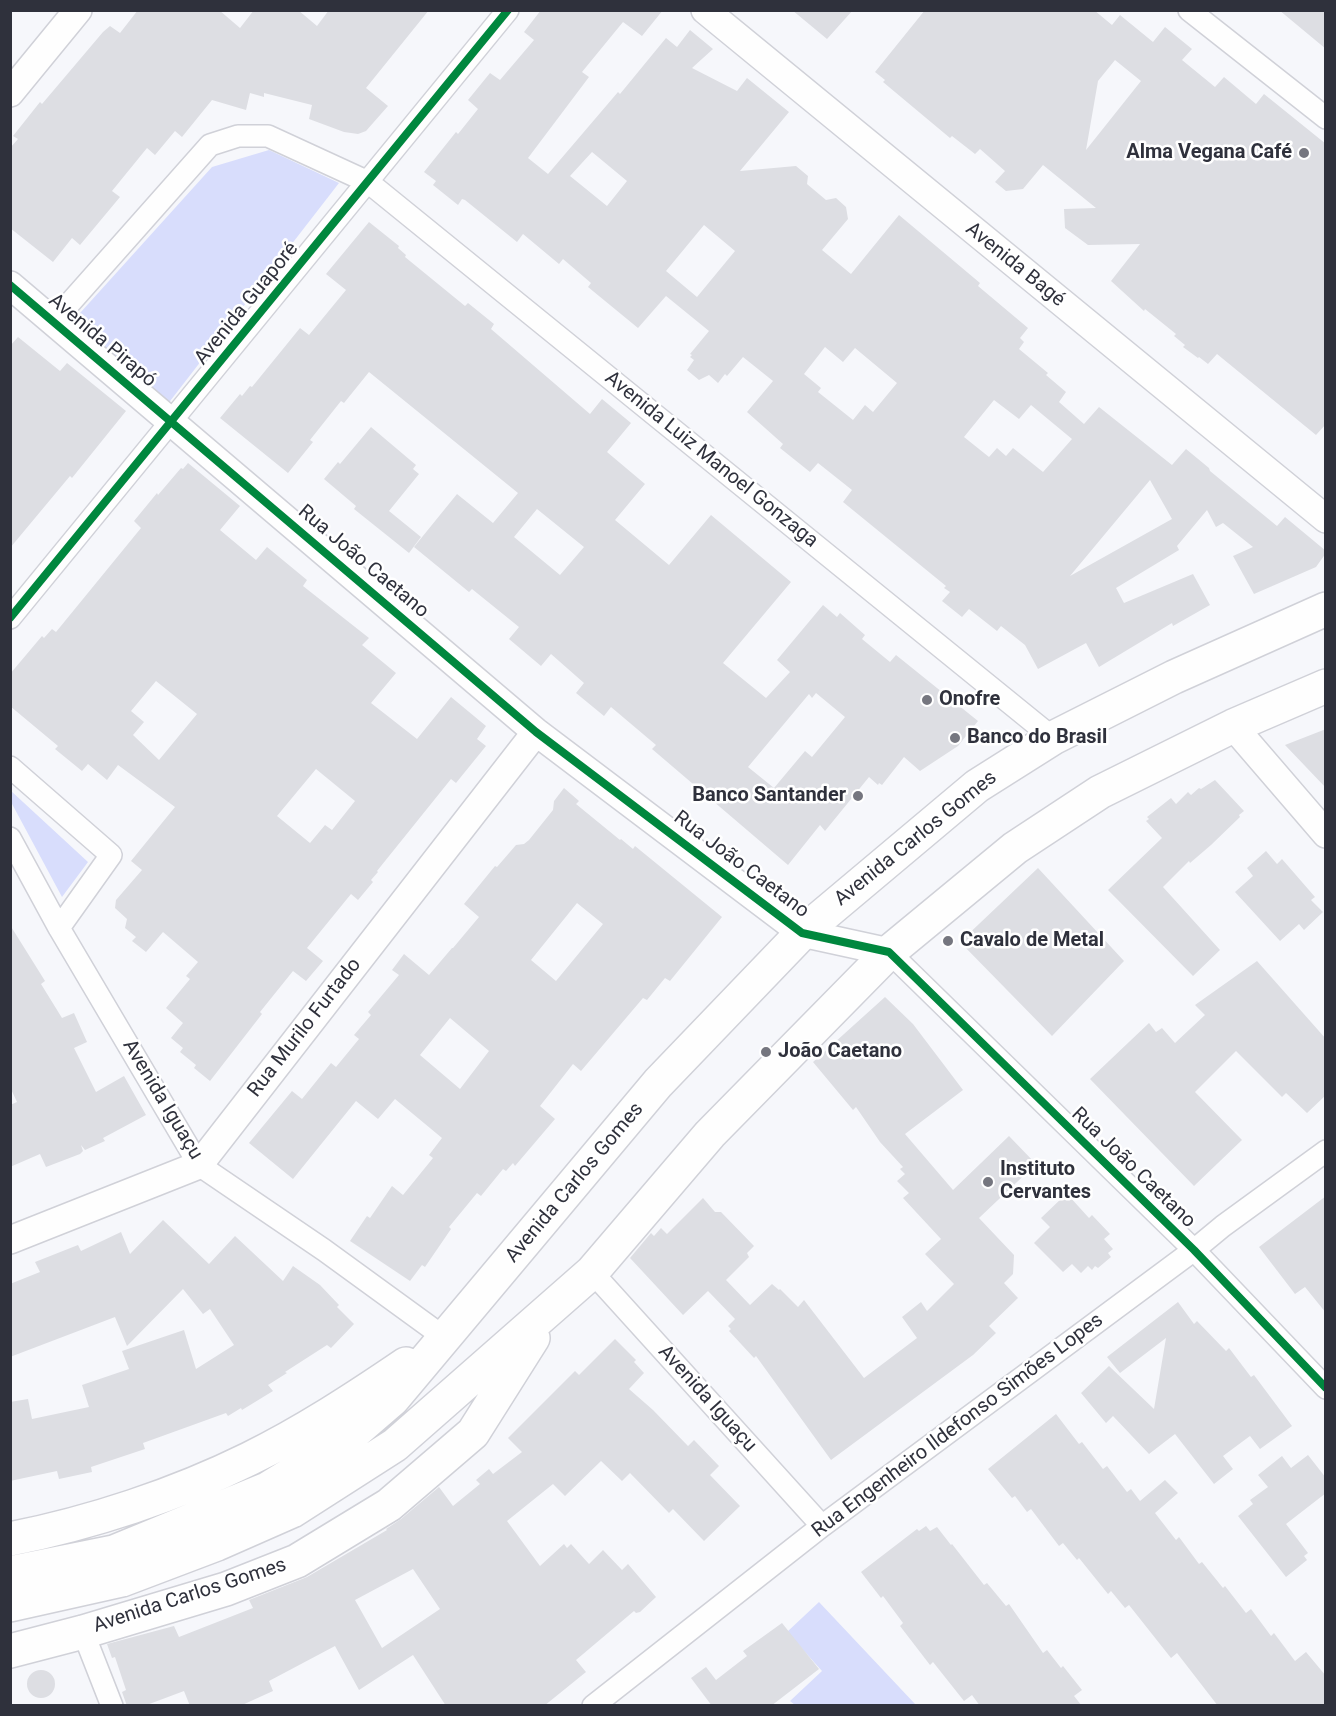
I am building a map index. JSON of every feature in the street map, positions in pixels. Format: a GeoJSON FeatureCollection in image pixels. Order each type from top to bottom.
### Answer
{"type":"FeatureCollection","features":[{"type":"Feature","properties":{"kind":"main road","name":"Avenida Carlos Gomes"},"geometry":{"type":"LineString","coordinates":[[10,1573],[114,1552],[267,1489],[342,1443],[393,1399],[658,1083],[802,933],[977,786],[1053,738],[1174,677],[1326,609]]}},
{"type":"Feature","properties":{"kind":"main road","name":"Avenida Carlos Gomes"},"geometry":{"type":"LineString","coordinates":[[10,1605],[122,1580],[217,1544],[292,1511],[395,1445],[592,1272],[710,1134],[889,952],[1015,848],[1091,798],[1233,726],[1326,686]]}},
{"type":"Feature","properties":{"kind":"main road","name":"Avenida Carlos Gomes"},"geometry":{"type":"LineString","coordinates":[[10,1651],[83,1632],[226,1589],[297,1561],[389,1505],[473,1433],[550,1310]]}},
{"type":"Feature","properties":{"kind":"main road","name":"Avenida Carlos Gomes"},"geometry":{"type":"LineString","coordinates":[[10,1539],[53,1531],[168,1494],[250,1459],[345,1406],[445,1338]]}},
{"type":"Feature","properties":{"kind":"street"},"geometry":{"type":"LineString","coordinates":[[10,93],[78,10]]}},
{"type":"Feature","properties":{"kind":"street","name":"Avenida Guaporé"},"geometry":{"type":"LineString","coordinates":[[10,618],[508,10]]}},
{"type":"Feature","properties":{"kind":"street","name":"Avenida Bagé"},"geometry":{"type":"LineString","coordinates":[[705,10],[1326,519]]}},
{"type":"Feature","properties":{"kind":"street"},"geometry":{"type":"LineString","coordinates":[[1189,10],[1326,118]]}},
{"type":"Feature","properties":{"kind":"street","name":"Avenida Luiz Manoel Gonzaga"},"geometry":{"type":"LineString","coordinates":[[53,322],[210,145],[238,136],[268,136],[368,182],[1053,738]]}},
{"type":"Feature","properties":{"kind":"street","name":"Avenida Pirapó"},"geometry":{"type":"LineString","coordinates":[[10,285],[172,421]]}},
{"type":"Feature","properties":{"kind":"street","name":"Rua João Caetano"},"geometry":{"type":"LineString","coordinates":[[172,421],[536,732],[802,933],[889,952],[1194,1250],[1326,1388]]}},
{"type":"Feature","properties":{"kind":"street"},"geometry":{"type":"LineString","coordinates":[[1233,726],[1326,834]]}},
{"type":"Feature","properties":{"kind":"street","name":"Rua Murilo Furtado"},"geometry":{"type":"LineString","coordinates":[[199,1165],[536,732]]}},
{"type":"Feature","properties":{"kind":"street"},"geometry":{"type":"LineString","coordinates":[[10,767],[111,855],[59,928]]}},
{"type":"Feature","properties":{"kind":"street","name":"Avenida Iguaçu"},"geometry":{"type":"LineString","coordinates":[[10,838],[59,928],[199,1165],[324,1250],[445,1338]]}},
{"type":"Feature","properties":{"kind":"street","name":"Rua Engenheiro Ildefonso Simões Lopes"},"geometry":{"type":"LineString","coordinates":[[593,1706],[822,1526],[1326,1151]]}},
{"type":"Feature","properties":{"kind":"street"},"geometry":{"type":"LineString","coordinates":[[10,1240],[199,1165]]}},
{"type":"Feature","properties":{"kind":"street","name":"Avenida Iguaçu"},"geometry":{"type":"LineString","coordinates":[[592,1272],[822,1526]]}},
{"type":"Feature","properties":{"kind":"street"},"geometry":{"type":"LineString","coordinates":[[83,1632],[112,1706]]}},
{"type":"Feature","properties":{"kind":"shaded area"},"geometry":{"type":"Polygon","coordinates":[[[269,150],[339,183],[167,405],[71,323],[212,167],[269,150]]]}},
{"type":"Feature","properties":{"kind":"shaded area"},"geometry":{"type":"Polygon","coordinates":[[[10,790],[88,862],[62,897],[11,802],[10,790]]]}},
{"type":"Feature","properties":{"kind":"shaded area"},"geometry":{"type":"Polygon","coordinates":[[[819,1602],[916,1705],[795,1705],[790,1701],[822,1671],[787,1632],[819,1602]]]}},
{"type":"Feature","properties":{"kind":"building"},"geometry":{"type":"Polygon","coordinates":[[[138,10],[219,10],[240,28],[254,10],[298,10],[317,26],[329,10],[429,10],[366,88],[388,106],[366,131],[358,134],[344,132],[309,119],[312,105],[264,93],[264,97],[250,93],[246,110],[212,100],[182,137],[175,131],[155,155],[147,148],[112,191],[120,197],[80,245],[72,238],[53,262],[10,228],[10,148],[18,139],[13,136],[40,102],[42,104],[103,32],[110,26],[120,33],[138,10]]]}},
{"type":"Feature","properties":{"kind":"building"},"geometry":{"type":"Polygon","coordinates":[[[541,10],[663,10],[642,36],[623,22],[582,72],[589,77],[528,158],[548,174],[618,92],[620,94],[666,38],[677,47],[690,30],[713,49],[692,68],[737,91],[747,78],[789,112],[740,171],[796,166],[808,176],[807,184],[826,200],[836,198],[846,207],[848,219],[822,250],[851,274],[899,215],[980,283],[978,286],[1028,328],[1020,338],[1024,342],[1019,349],[1048,373],[1046,375],[1066,392],[1059,402],[1084,424],[1099,407],[1172,465],[1186,449],[1277,526],[1285,517],[1326,553],[1316,567],[1254,594],[1233,556],[1253,547],[1223,523],[1216,527],[1207,510],[1177,546],[1179,550],[1116,588],[1124,603],[1193,574],[1210,605],[1173,626],[1172,623],[1099,667],[1086,643],[1038,669],[1025,645],[1001,626],[997,631],[969,609],[962,617],[942,601],[950,592],[944,588],[946,586],[843,502],[852,490],[818,463],[810,472],[780,448],[783,444],[747,412],[773,381],[743,357],[718,383],[709,375],[699,380],[687,370],[694,360],[690,354],[709,331],[666,296],[638,328],[588,287],[591,283],[563,259],[559,264],[523,234],[517,242],[465,200],[462,199],[458,205],[433,185],[436,181],[424,172],[478,109],[468,100],[490,73],[500,80],[534,40],[524,32],[541,10]],[[592,152],[570,176],[607,206],[627,181],[592,152]],[[704,225],[666,271],[697,297],[735,251],[704,225]],[[825,347],[804,374],[821,388],[818,392],[853,420],[865,405],[873,412],[897,383],[855,348],[843,362],[825,347]],[[994,400],[964,437],[989,457],[997,448],[1006,456],[1013,448],[1043,472],[1072,439],[1031,405],[1019,419],[994,400]],[[1150,480],[1070,576],[1172,519],[1150,480]]]}},
{"type":"Feature","properties":{"kind":"building"},"geometry":{"type":"Polygon","coordinates":[[[792,10],[853,10],[827,39],[792,10]]]}},
{"type":"Feature","properties":{"kind":"building"},"geometry":{"type":"Polygon","coordinates":[[[925,10],[1094,10],[1112,25],[1120,15],[1153,42],[1165,27],[1192,49],[1182,60],[1215,87],[1224,77],[1256,104],[1264,94],[1326,144],[1326,424],[1316,435],[1217,354],[1208,364],[1183,347],[1185,345],[1174,336],[1176,334],[1145,309],[1144,311],[1111,281],[1140,244],[1088,245],[1065,228],[1064,209],[1096,208],[1043,165],[1023,189],[1006,191],[995,182],[1005,171],[980,149],[975,154],[952,136],[950,138],[883,82],[885,80],[875,72],[925,10]],[[1115,60],[1098,81],[1086,150],[1141,81],[1115,60]]]}},
{"type":"Feature","properties":{"kind":"building"},"geometry":{"type":"Polygon","coordinates":[[[1279,10],[1326,10],[1326,49],[1279,10]]]}},
{"type":"Feature","properties":{"kind":"building"},"geometry":{"type":"Polygon","coordinates":[[[369,222],[399,246],[398,248],[406,255],[405,257],[465,306],[468,303],[494,324],[491,329],[590,414],[602,399],[631,423],[607,452],[645,484],[615,520],[669,565],[711,515],[791,582],[723,663],[766,698],[790,672],[777,660],[823,605],[837,617],[840,613],[865,635],[862,639],[890,662],[896,655],[978,721],[958,746],[920,771],[904,757],[882,785],[879,783],[878,785],[869,777],[825,831],[820,825],[788,865],[652,749],[656,745],[611,707],[604,716],[576,693],[584,683],[551,654],[541,666],[509,639],[519,627],[472,589],[469,592],[414,547],[457,494],[493,523],[518,493],[369,372],[344,403],[341,401],[310,440],[313,442],[288,473],[220,418],[240,394],[242,396],[250,386],[252,387],[300,328],[309,335],[346,290],[326,274],[369,222]],[[537,509],[514,537],[560,575],[584,547],[537,509]],[[816,693],[812,698],[809,694],[748,767],[774,788],[805,751],[812,757],[845,717],[816,693]]]}},
{"type":"Feature","properties":{"kind":"building"},"geometry":{"type":"Polygon","coordinates":[[[18,337],[60,371],[67,363],[126,411],[72,478],[70,476],[10,548],[10,346],[18,337]]]}},
{"type":"Feature","properties":{"kind":"building"},"geometry":{"type":"Polygon","coordinates":[[[371,427],[416,465],[413,469],[419,474],[389,511],[421,537],[409,553],[354,509],[356,506],[324,479],[338,462],[340,464],[371,427]]]}},
{"type":"Feature","properties":{"kind":"building"},"geometry":{"type":"Polygon","coordinates":[[[188,463],[240,506],[220,530],[256,560],[267,547],[307,580],[303,586],[369,638],[362,645],[396,673],[371,703],[417,739],[451,697],[486,726],[477,739],[486,746],[456,783],[451,779],[377,871],[371,880],[373,882],[358,900],[351,894],[307,948],[323,961],[306,981],[293,971],[210,1081],[194,1068],[196,1065],[180,1052],[183,1048],[171,1038],[183,1023],[166,1008],[190,979],[186,976],[198,962],[163,932],[146,952],[132,941],[136,937],[125,928],[127,919],[115,908],[116,900],[142,870],[131,861],[175,807],[118,765],[107,780],[88,764],[82,771],[55,749],[58,746],[10,706],[10,674],[42,636],[44,638],[52,629],[56,632],[141,528],[134,521],[157,493],[158,495],[181,468],[183,469],[188,463]],[[156,681],[131,711],[144,722],[133,735],[159,760],[197,714],[156,681]],[[316,769],[277,816],[310,843],[325,825],[332,830],[355,801],[316,769]]]}},
{"type":"Feature","properties":{"kind":"building"},"geometry":{"type":"Polygon","coordinates":[[[1326,729],[1326,788],[1285,745],[1326,729]]]}},
{"type":"Feature","properties":{"kind":"building"},"geometry":{"type":"Polygon","coordinates":[[[1215,780],[1244,811],[1211,845],[1190,863],[1189,861],[1163,887],[1220,950],[1193,976],[1108,890],[1162,838],[1146,821],[1149,819],[1147,817],[1171,798],[1176,804],[1188,792],[1191,795],[1215,780]]]}},
{"type":"Feature","properties":{"kind":"building"},"geometry":{"type":"Polygon","coordinates":[[[564,788],[579,801],[576,804],[620,840],[633,849],[635,846],[722,917],[670,981],[665,978],[647,1000],[643,998],[581,1071],[573,1064],[540,1106],[555,1119],[515,1166],[513,1163],[506,1171],[503,1169],[481,1196],[477,1193],[449,1227],[451,1229],[425,1267],[422,1265],[410,1281],[350,1241],[367,1216],[370,1218],[392,1186],[403,1195],[433,1158],[429,1155],[442,1138],[395,1099],[378,1119],[356,1101],[293,1179],[249,1143],[292,1091],[302,1099],[331,1063],[336,1067],[359,1039],[354,1035],[371,1015],[368,1012],[399,975],[392,970],[404,954],[429,975],[479,917],[464,904],[495,866],[497,867],[516,845],[524,844],[529,840],[553,810],[554,801],[564,788]],[[577,903],[531,960],[556,981],[603,924],[577,903]],[[450,1018],[420,1055],[460,1089],[489,1051],[450,1018]]]}},
{"type":"Feature","properties":{"kind":"building"},"geometry":{"type":"Polygon","coordinates":[[[1266,851],[1277,864],[1282,859],[1315,897],[1311,900],[1323,912],[1304,930],[1299,924],[1280,941],[1235,892],[1253,876],[1247,868],[1266,851]]]}},
{"type":"Feature","properties":{"kind":"building"},"geometry":{"type":"Polygon","coordinates":[[[1038,868],[1124,961],[1052,1036],[960,942],[1038,868]]]}},
{"type":"Feature","properties":{"kind":"building"},"geometry":{"type":"Polygon","coordinates":[[[10,925],[45,981],[41,984],[62,1018],[74,1013],[87,1042],[74,1048],[96,1092],[124,1076],[146,1115],[103,1138],[105,1141],[85,1150],[81,1145],[83,1151],[80,1154],[46,1167],[40,1154],[10,1167],[10,1105],[17,1102],[10,1087],[10,925]]]}},
{"type":"Feature","properties":{"kind":"building"},"geometry":{"type":"Polygon","coordinates":[[[1257,961],[1326,1039],[1326,1095],[1307,1113],[1286,1093],[1282,1097],[1236,1051],[1195,1092],[1242,1140],[1194,1186],[1090,1079],[1149,1023],[1156,1032],[1162,1028],[1175,1043],[1205,1015],[1195,1005],[1257,961]]]}},
{"type":"Feature","properties":{"kind":"building"},"geometry":{"type":"Polygon","coordinates":[[[885,997],[913,1024],[963,1090],[905,1134],[953,1190],[1009,1136],[1036,1164],[979,1218],[1014,1255],[1013,1274],[1004,1283],[1018,1298],[989,1326],[996,1333],[973,1355],[831,1460],[756,1356],[754,1358],[729,1331],[731,1329],[728,1326],[735,1319],[708,1291],[683,1315],[630,1258],[651,1233],[654,1236],[661,1228],[667,1234],[703,1198],[715,1212],[721,1212],[754,1246],[747,1253],[749,1257],[726,1280],[750,1305],[772,1284],[798,1307],[804,1300],[864,1378],[917,1338],[902,1317],[921,1302],[927,1311],[954,1284],[925,1254],[941,1239],[903,1198],[909,1193],[897,1181],[905,1174],[900,1169],[903,1167],[880,1142],[856,1107],[853,1110],[813,1062],[885,997]]]}},
{"type":"Feature","properties":{"kind":"building"},"geometry":{"type":"Polygon","coordinates":[[[1069,1196],[1089,1218],[1092,1215],[1110,1234],[1104,1239],[1113,1249],[1108,1253],[1111,1257],[1098,1268],[1095,1266],[1092,1270],[1088,1266],[1081,1273],[1072,1264],[1063,1272],[1034,1243],[1050,1227],[1041,1218],[1063,1197],[1066,1199],[1069,1196]]]}},
{"type":"Feature","properties":{"kind":"building"},"geometry":{"type":"Polygon","coordinates":[[[1326,1196],[1326,1313],[1305,1287],[1295,1294],[1259,1247],[1326,1196]]]}},
{"type":"Feature","properties":{"kind":"building"},"geometry":{"type":"Polygon","coordinates":[[[163,1220],[209,1264],[235,1236],[283,1281],[293,1266],[320,1285],[354,1324],[331,1348],[327,1345],[285,1372],[287,1373],[268,1385],[273,1391],[242,1410],[241,1408],[228,1416],[226,1413],[143,1443],[145,1449],[91,1467],[92,1472],[59,1479],[57,1471],[10,1481],[10,1402],[28,1399],[32,1419],[89,1407],[82,1385],[129,1369],[122,1351],[184,1330],[196,1369],[234,1345],[210,1309],[203,1314],[183,1289],[127,1346],[115,1317],[10,1357],[10,1284],[40,1272],[35,1262],[78,1245],[81,1251],[121,1232],[130,1254],[163,1220]]]}},
{"type":"Feature","properties":{"kind":"building"},"geometry":{"type":"Polygon","coordinates":[[[1178,1302],[1194,1324],[1197,1321],[1226,1351],[1229,1348],[1251,1377],[1254,1375],[1292,1426],[1260,1449],[1250,1436],[1223,1456],[1233,1469],[1214,1484],[1175,1434],[1149,1454],[1113,1416],[1106,1423],[1081,1393],[1109,1366],[1154,1409],[1166,1338],[1120,1373],[1107,1357],[1178,1302]]]}},
{"type":"Feature","properties":{"kind":"building"},"geometry":{"type":"Polygon","coordinates":[[[615,1339],[636,1360],[634,1362],[644,1373],[629,1389],[688,1446],[694,1440],[719,1466],[710,1475],[740,1506],[704,1541],[673,1509],[669,1513],[630,1473],[622,1481],[601,1461],[565,1496],[553,1484],[507,1521],[540,1566],[564,1544],[567,1548],[571,1544],[589,1564],[603,1550],[622,1570],[628,1564],[656,1597],[640,1612],[634,1611],[576,1660],[586,1672],[544,1706],[446,1706],[413,1655],[359,1690],[335,1646],[269,1681],[273,1691],[240,1706],[190,1706],[184,1691],[144,1706],[127,1706],[122,1692],[126,1690],[115,1657],[112,1658],[107,1644],[174,1626],[179,1637],[253,1608],[249,1600],[307,1577],[387,1530],[439,1487],[453,1506],[480,1484],[476,1480],[489,1469],[493,1474],[522,1452],[508,1438],[575,1371],[579,1375],[615,1339]],[[413,1569],[355,1600],[382,1648],[440,1609],[413,1569]]]}},
{"type":"Feature","properties":{"kind":"building"},"geometry":{"type":"Polygon","coordinates":[[[1056,1414],[1079,1444],[1082,1442],[1103,1469],[1107,1466],[1127,1492],[1131,1489],[1140,1501],[1165,1480],[1178,1493],[1155,1513],[1176,1540],[1179,1537],[1199,1564],[1202,1562],[1223,1588],[1225,1586],[1246,1613],[1251,1609],[1271,1636],[1274,1633],[1295,1661],[1306,1652],[1326,1676],[1326,1706],[1218,1706],[1177,1653],[1171,1658],[1129,1605],[1125,1608],[1111,1591],[1108,1594],[1079,1558],[1077,1560],[1063,1543],[1059,1546],[1031,1509],[1027,1512],[1015,1496],[1012,1498],[988,1469],[1056,1414]]]}},
{"type":"Feature","properties":{"kind":"building"},"geometry":{"type":"Polygon","coordinates":[[[1308,1455],[1326,1478],[1326,1493],[1286,1524],[1308,1553],[1304,1556],[1307,1560],[1286,1577],[1238,1516],[1253,1504],[1250,1500],[1268,1487],[1258,1475],[1282,1456],[1291,1468],[1308,1455]]]}},
{"type":"Feature","properties":{"kind":"building"},"geometry":{"type":"Polygon","coordinates":[[[926,1526],[930,1531],[937,1527],[984,1585],[987,1583],[1006,1606],[1009,1604],[1043,1653],[1047,1650],[1061,1668],[1063,1666],[1082,1690],[1074,1696],[1082,1706],[980,1706],[972,1695],[964,1701],[933,1662],[930,1665],[900,1626],[903,1623],[883,1596],[881,1598],[861,1572],[917,1529],[919,1531],[926,1526]]]}},
{"type":"Feature","properties":{"kind":"building"},"geometry":{"type":"Polygon","coordinates":[[[782,1623],[819,1669],[771,1706],[712,1706],[691,1678],[706,1667],[716,1680],[747,1656],[743,1651],[782,1623]]]}},
{"type":"Feature","properties":{"kind":"building"},"geometry":{"type":"Polygon","coordinates":[[[41,1670],[51,1674],[55,1684],[51,1694],[41,1698],[31,1694],[27,1684],[31,1674],[41,1670]]]}},
{"type":"Feature","properties":{"kind":"cycle path"},"geometry":{"type":"LineString","coordinates":[[10,618],[508,10]]}},
{"type":"Feature","properties":{"kind":"cycle path"},"geometry":{"type":"LineString","coordinates":[[10,285],[536,732],[802,933],[889,952],[1194,1250],[1326,1388]]}},
{"type":"Feature","properties":{"kind":"place","name":"Alma Vegana Café"},"geometry":{"type":"Point","coordinates":[1304,153]}},
{"type":"Feature","properties":{"kind":"place","name":"Onofre"},"geometry":{"type":"Point","coordinates":[927,700]}},
{"type":"Feature","properties":{"kind":"place","name":"Banco do Brasil"},"geometry":{"type":"Point","coordinates":[955,738]}},
{"type":"Feature","properties":{"kind":"place","name":"Banco Santander"},"geometry":{"type":"Point","coordinates":[858,796]}},
{"type":"Feature","properties":{"kind":"place","name":"Cavalo de Metal"},"geometry":{"type":"Point","coordinates":[948,941]}},
{"type":"Feature","properties":{"kind":"place","name":"João Caetano"},"geometry":{"type":"Point","coordinates":[766,1052]}},
{"type":"Feature","properties":{"kind":"place","name":"Instituto Cervantes"},"geometry":{"type":"Point","coordinates":[988,1182]}}]}
